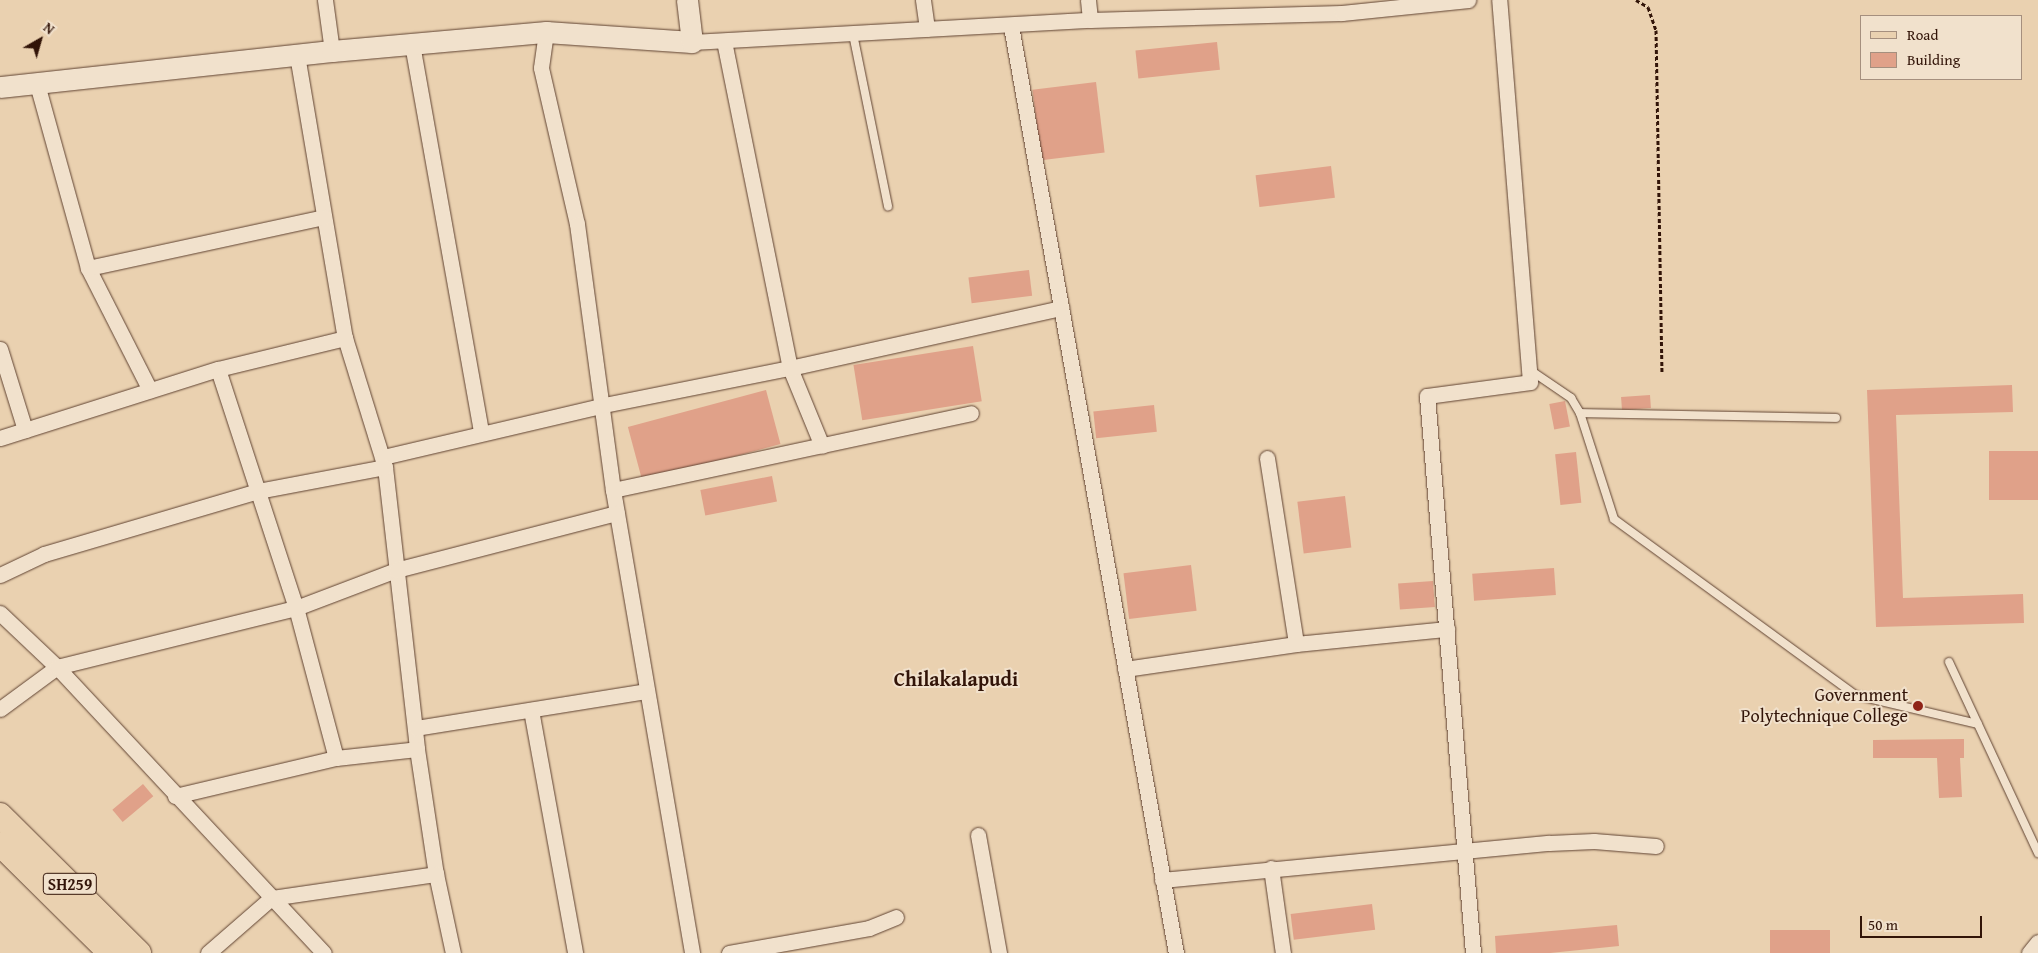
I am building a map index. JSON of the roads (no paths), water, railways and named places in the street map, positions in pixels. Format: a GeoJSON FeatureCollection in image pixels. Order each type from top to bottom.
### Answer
{"type":"FeatureCollection","features":[{"type":"Feature","properties":{"kind":"main road","name":"SH259"},"geometry":{"type":"LineString","coordinates":[[0,815],[140,953]]}},
{"type":"Feature","properties":{"kind":"main road","name":"SH259"},"geometry":{"type":"LineString","coordinates":[[0,844],[110,953]]}},
{"type":"Feature","properties":{"kind":"street"},"geometry":{"type":"LineString","coordinates":[[325,0],[332,51]]}},
{"type":"Feature","properties":{"kind":"street"},"geometry":{"type":"LineString","coordinates":[[687,0],[692,42]]}},
{"type":"Feature","properties":{"kind":"street"},"geometry":{"type":"LineString","coordinates":[[923,0],[927,29]]}},
{"type":"Feature","properties":{"kind":"street"},"geometry":{"type":"LineString","coordinates":[[1088,0],[1090,20]]}},
{"type":"Feature","properties":{"kind":"street"},"geometry":{"type":"LineString","coordinates":[[0,87],[332,51],[546,32],[692,42],[1011,26],[1090,20],[1342,13],[1468,0]]}},
{"type":"Feature","properties":{"kind":"street"},"geometry":{"type":"LineString","coordinates":[[1473,953],[1427,396],[1530,382],[1499,0]]}},
{"type":"Feature","properties":{"kind":"street"},"geometry":{"type":"LineString","coordinates":[[1011,26],[1176,953]]}},
{"type":"Feature","properties":{"kind":"street"},"geometry":{"type":"LineString","coordinates":[[546,32],[541,68],[577,224],[604,405],[613,490],[692,953]]}},
{"type":"Feature","properties":{"kind":"street"},"geometry":{"type":"LineString","coordinates":[[724,40],[790,368],[822,446]]}},
{"type":"Feature","properties":{"kind":"street"},"geometry":{"type":"LineString","coordinates":[[412,44],[481,433]]}},
{"type":"Feature","properties":{"kind":"street"},"geometry":{"type":"LineString","coordinates":[[297,55],[345,338],[384,462],[418,749],[436,874],[454,953]]}},
{"type":"Feature","properties":{"kind":"street"},"geometry":{"type":"LineString","coordinates":[[37,84],[88,268],[150,390]]}},
{"type":"Feature","properties":{"kind":"street"},"geometry":{"type":"LineString","coordinates":[[88,268],[324,217]]}},
{"type":"Feature","properties":{"kind":"street"},"geometry":{"type":"LineString","coordinates":[[0,575],[44,554],[258,492],[384,462],[481,433],[604,405],[790,368],[1061,308]]}},
{"type":"Feature","properties":{"kind":"street"},"geometry":{"type":"LineString","coordinates":[[0,438],[218,369],[345,338]]}},
{"type":"Feature","properties":{"kind":"street"},"geometry":{"type":"LineString","coordinates":[[0,349],[25,430]]}},
{"type":"Feature","properties":{"kind":"street"},"geometry":{"type":"LineString","coordinates":[[218,369],[296,608],[336,758]]}},
{"type":"Feature","properties":{"kind":"street"},"geometry":{"type":"LineString","coordinates":[[613,490],[971,413]]}},
{"type":"Feature","properties":{"kind":"street"},"geometry":{"type":"LineString","coordinates":[[1267,458],[1296,644]]}},
{"type":"Feature","properties":{"kind":"street"},"geometry":{"type":"LineString","coordinates":[[0,710],[56,667],[296,608],[396,570],[617,513]]}},
{"type":"Feature","properties":{"kind":"street"},"geometry":{"type":"LineString","coordinates":[[0,613],[56,667],[324,953]]}},
{"type":"Feature","properties":{"kind":"street"},"geometry":{"type":"LineString","coordinates":[[1125,669],[1296,644],[1447,629]]}},
{"type":"Feature","properties":{"kind":"street"},"geometry":{"type":"LineString","coordinates":[[416,728],[646,692]]}},
{"type":"Feature","properties":{"kind":"street"},"geometry":{"type":"LineString","coordinates":[[531,710],[575,953]]}},
{"type":"Feature","properties":{"kind":"street"},"geometry":{"type":"LineString","coordinates":[[175,796],[336,758],[418,749]]}},
{"type":"Feature","properties":{"kind":"street"},"geometry":{"type":"LineString","coordinates":[[978,835],[999,953]]}},
{"type":"Feature","properties":{"kind":"street"},"geometry":{"type":"LineString","coordinates":[[1162,880],[1465,850],[1594,841],[1656,846]]}},
{"type":"Feature","properties":{"kind":"street"},"geometry":{"type":"LineString","coordinates":[[1271,868],[1283,953]]}},
{"type":"Feature","properties":{"kind":"street"},"geometry":{"type":"LineString","coordinates":[[208,953],[271,898],[436,874]]}},
{"type":"Feature","properties":{"kind":"street"},"geometry":{"type":"LineString","coordinates":[[729,953],[869,928],[896,916]]}},
{"type":"Feature","properties":{"kind":"street"},"geometry":{"type":"LineString","coordinates":[[2029,953],[2038,942]]}},
{"type":"Feature","properties":{"kind":"lane"},"geometry":{"type":"LineString","coordinates":[[853,34],[888,206]]}},
{"type":"Feature","properties":{"kind":"lane"},"geometry":{"type":"LineString","coordinates":[[1530,370],[1571,398],[1580,413],[1614,519],[1855,695],[1978,724]]}},
{"type":"Feature","properties":{"kind":"lane"},"geometry":{"type":"LineString","coordinates":[[1580,413],[1836,418]]}},
{"type":"Feature","properties":{"kind":"lane"},"geometry":{"type":"LineString","coordinates":[[1949,662],[2038,854]]}},
{"type":"Feature","properties":{"kind":"place","name":"Government Polytechnique College"},"geometry":{"type":"Point","coordinates":[1918,706]}},
{"type":"Feature","properties":{"kind":"district","name":"Chilakalapudi"},"geometry":{"type":"Point","coordinates":[956,678]}}]}
